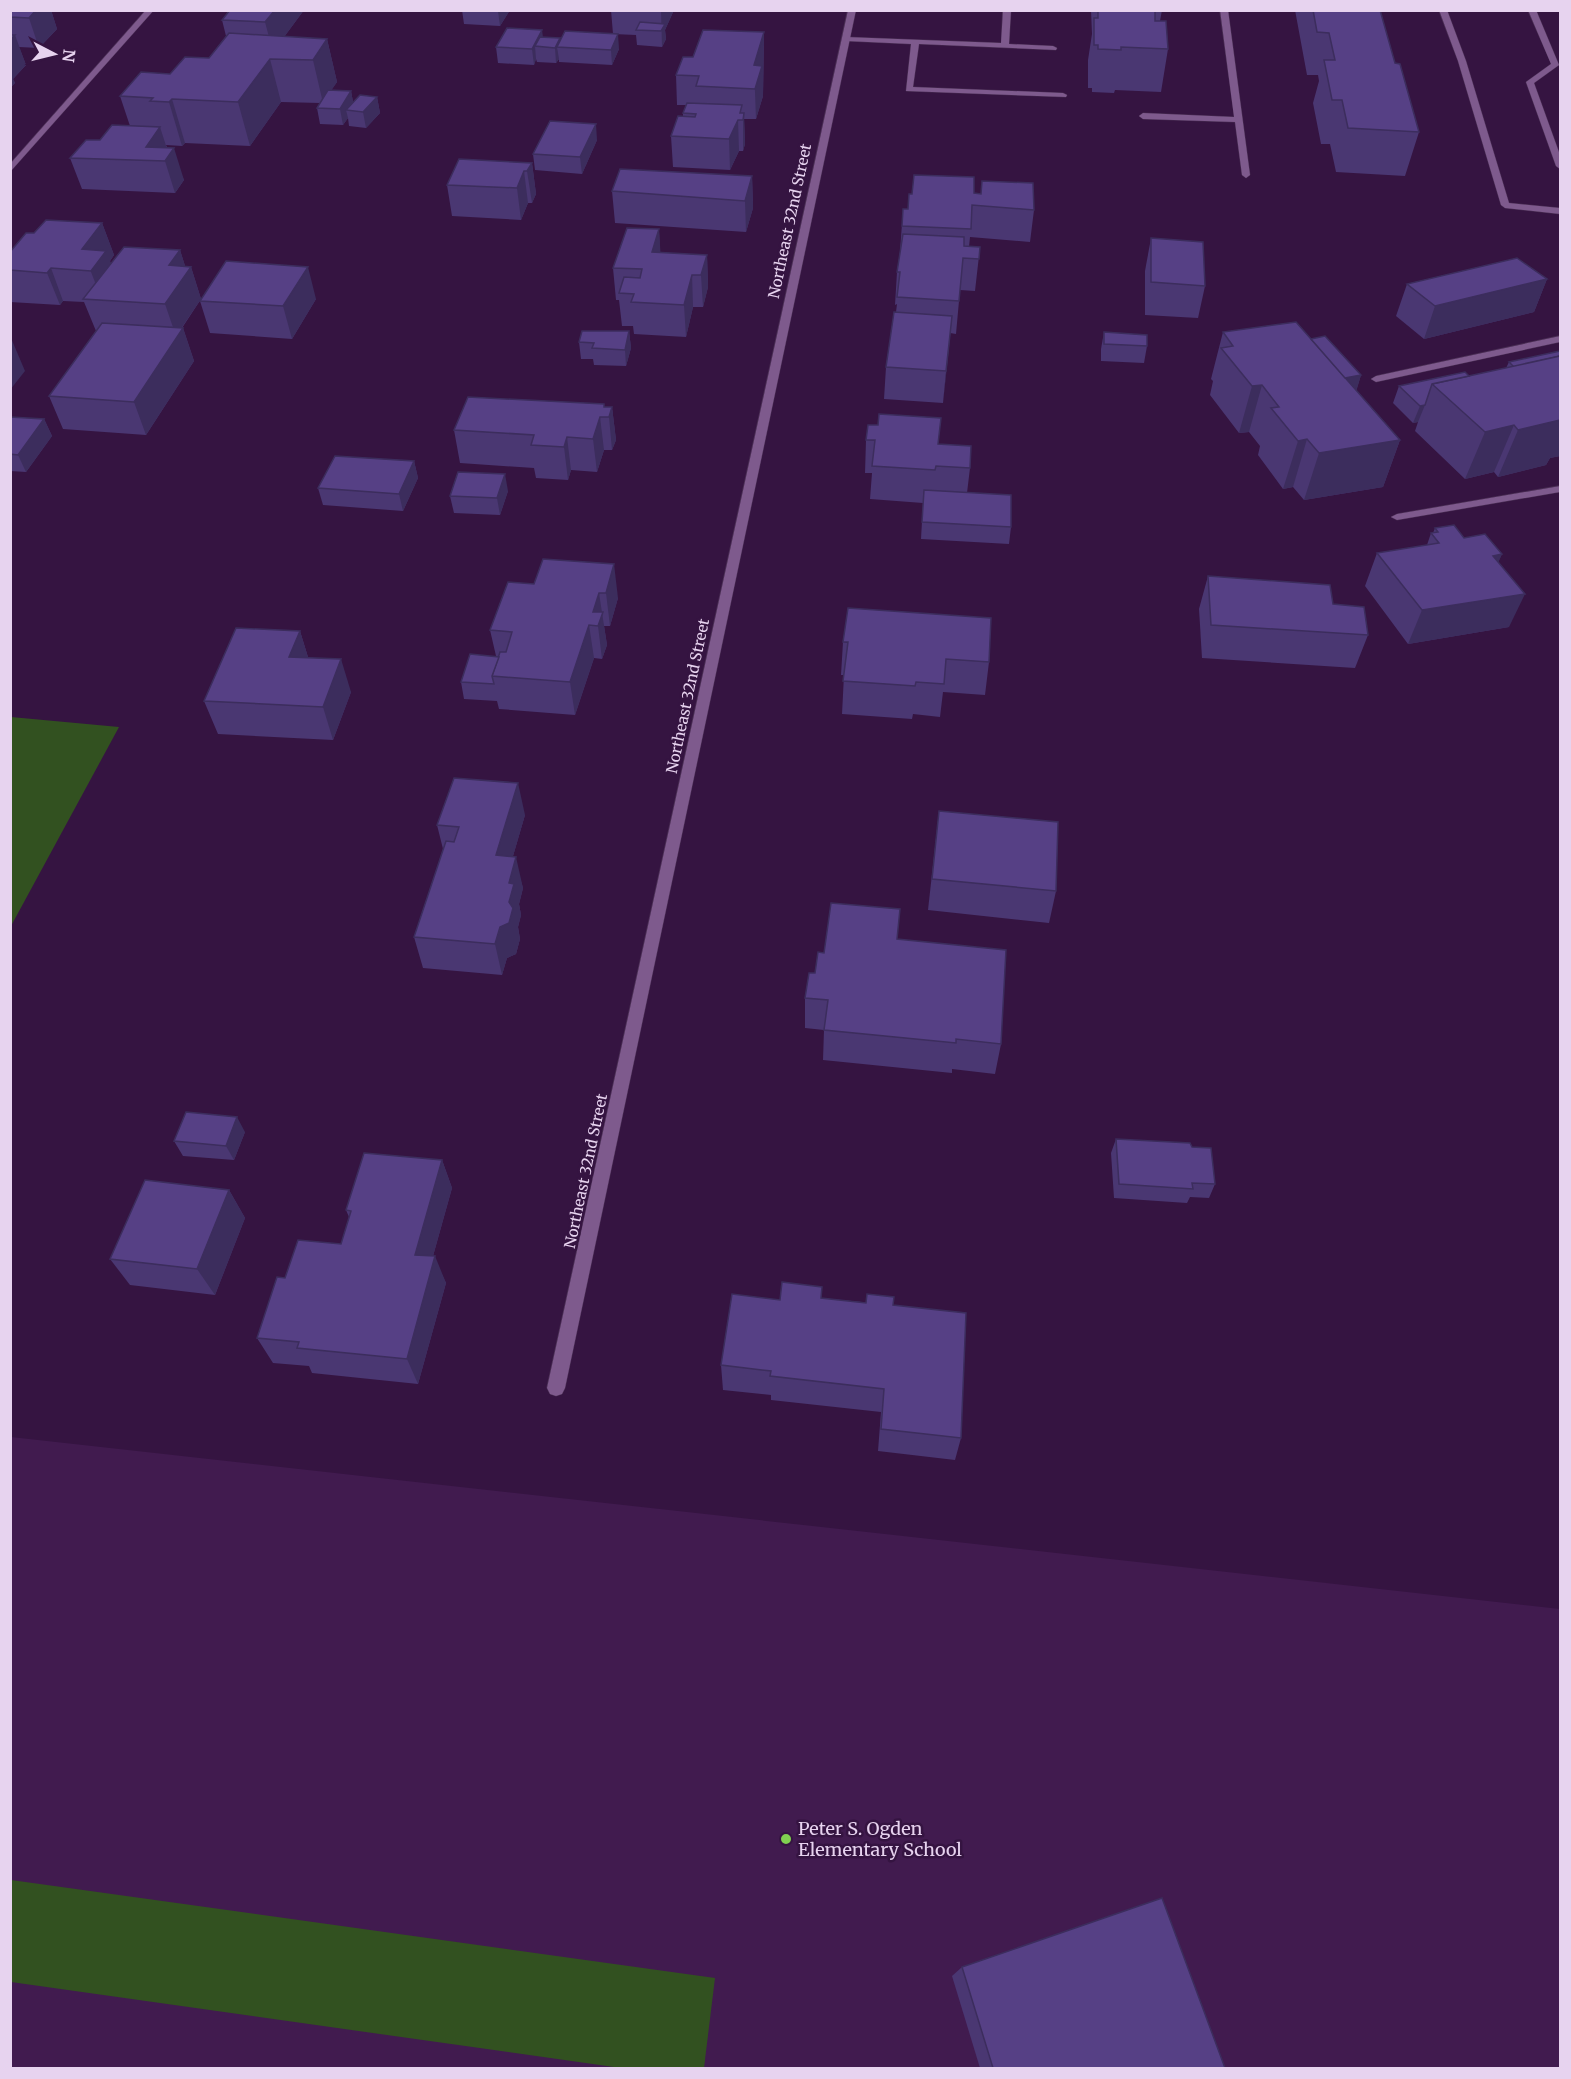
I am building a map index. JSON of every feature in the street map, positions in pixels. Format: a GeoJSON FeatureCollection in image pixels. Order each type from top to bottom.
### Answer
{"type":"FeatureCollection","features":[{"type":"Feature","properties":{"kind":"street"},"geometry":{"type":"LineString","coordinates":[[10,170],[151,10]]}},
{"type":"Feature","properties":{"kind":"street","name":"Northeast 32nd Street"},"geometry":{"type":"LineString","coordinates":[[556,1388],[852,10]]}},
{"type":"Feature","properties":{"kind":"street"},"geometry":{"type":"LineString","coordinates":[[1005,46],[1007,10]]}},
{"type":"Feature","properties":{"kind":"street"},"geometry":{"type":"LineString","coordinates":[[1224,10],[1246,175]]}},
{"type":"Feature","properties":{"kind":"street"},"geometry":{"type":"LineString","coordinates":[[1443,10],[1462,62],[1505,205],[1560,211]]}},
{"type":"Feature","properties":{"kind":"street"},"geometry":{"type":"LineString","coordinates":[[1532,10],[1555,65],[1530,82],[1560,166]]}},
{"type":"Feature","properties":{"kind":"street"},"geometry":{"type":"LineString","coordinates":[[846,39],[1053,48]]}},
{"type":"Feature","properties":{"kind":"street"},"geometry":{"type":"LineString","coordinates":[[915,42],[909,89],[1063,95]]}},
{"type":"Feature","properties":{"kind":"street"},"geometry":{"type":"LineString","coordinates":[[1143,116],[1238,120]]}},
{"type":"Feature","properties":{"kind":"street"},"geometry":{"type":"LineString","coordinates":[[1376,379],[1560,339]]}},
{"type":"Feature","properties":{"kind":"street"},"geometry":{"type":"LineString","coordinates":[[1397,518],[1560,489]]}},
{"type":"Feature","properties":{"kind":"shaded area","name":"Peter S. Ogden Elementary School"},"geometry":{"type":"Polygon","coordinates":[[[11,1437],[1560,1609],[1560,2068],[11,2068],[11,1437]]]}},
{"type":"Feature","properties":{"kind":"green space"},"geometry":{"type":"Polygon","coordinates":[[[10,717],[119,727],[11,926],[10,717]]]}},
{"type":"Feature","properties":{"kind":"green space"},"geometry":{"type":"Polygon","coordinates":[[[11,1880],[715,1978],[704,2068],[621,2068],[11,1982],[11,1880]]]}},
{"type":"Feature","properties":{"kind":"building"},"geometry":{"type":"Polygon","coordinates":[[[10,10],[36,10],[29,18],[10,17],[10,10]]]}},
{"type":"Feature","properties":{"kind":"building"},"geometry":{"type":"Polygon","coordinates":[[[230,10],[275,10],[265,22],[222,20],[230,10]]]}},
{"type":"Feature","properties":{"kind":"building"},"geometry":{"type":"Polygon","coordinates":[[[1098,10],[1155,10],[1155,21],[1166,21],[1168,49],[1121,47],[1121,50],[1098,49],[1098,45],[1094,45],[1094,18],[1098,18],[1098,10]]]}},
{"type":"Feature","properties":{"kind":"building"},"geometry":{"type":"Polygon","coordinates":[[[1313,10],[1380,10],[1395,63],[1400,64],[1419,132],[1348,128],[1342,100],[1332,100],[1324,60],[1335,60],[1329,33],[1317,32],[1313,10]]]}},
{"type":"Feature","properties":{"kind":"building"},"geometry":{"type":"Polygon","coordinates":[[[640,22],[665,24],[661,31],[636,30],[640,22]]]}},
{"type":"Feature","properties":{"kind":"building"},"geometry":{"type":"Polygon","coordinates":[[[507,28],[542,30],[532,49],[496,47],[507,28]]]}},
{"type":"Feature","properties":{"kind":"building"},"geometry":{"type":"Polygon","coordinates":[[[703,30],[764,32],[754,65],[762,66],[755,89],[696,86],[699,76],[676,75],[683,57],[693,57],[703,30]]]}},
{"type":"Feature","properties":{"kind":"building"},"geometry":{"type":"Polygon","coordinates":[[[565,31],[618,34],[611,50],[557,47],[565,31]]]}},
{"type":"Feature","properties":{"kind":"building"},"geometry":{"type":"Polygon","coordinates":[[[229,33],[327,39],[313,60],[270,59],[238,102],[172,99],[169,102],[150,101],[153,98],[120,96],[141,72],[170,74],[185,57],[209,58],[229,33]]]}},
{"type":"Feature","properties":{"kind":"building"},"geometry":{"type":"Polygon","coordinates":[[[540,37],[560,38],[555,48],[535,46],[540,37]]]}},
{"type":"Feature","properties":{"kind":"building"},"geometry":{"type":"Polygon","coordinates":[[[328,90],[351,91],[340,109],[317,108],[328,90]]]}},
{"type":"Feature","properties":{"kind":"building"},"geometry":{"type":"Polygon","coordinates":[[[360,95],[377,97],[363,112],[346,110],[360,95]]]}},
{"type":"Feature","properties":{"kind":"building"},"geometry":{"type":"Polygon","coordinates":[[[687,103],[742,105],[740,113],[744,113],[743,120],[738,120],[729,139],[671,136],[678,116],[695,117],[696,114],[683,113],[687,103]]]}},
{"type":"Feature","properties":{"kind":"building"},"geometry":{"type":"Polygon","coordinates":[[[550,121],[596,124],[580,157],[533,154],[550,121]]]}},
{"type":"Feature","properties":{"kind":"building"},"geometry":{"type":"Polygon","coordinates":[[[112,125],[160,127],[146,147],[174,148],[165,161],[70,158],[86,140],[100,140],[112,125]]]}},
{"type":"Feature","properties":{"kind":"building"},"geometry":{"type":"Polygon","coordinates":[[[459,159],[532,163],[527,171],[524,171],[517,188],[447,185],[459,159]]]}},
{"type":"Feature","properties":{"kind":"building"},"geometry":{"type":"Polygon","coordinates":[[[620,169],[752,176],[745,201],[612,191],[620,169]]]}},
{"type":"Feature","properties":{"kind":"building"},"geometry":{"type":"Polygon","coordinates":[[[914,175],[974,177],[974,193],[981,194],[982,181],[1033,183],[1034,210],[972,205],[971,229],[902,226],[903,209],[908,209],[914,175]]]}},
{"type":"Feature","properties":{"kind":"building"},"geometry":{"type":"Polygon","coordinates":[[[46,220],[102,223],[82,249],[106,251],[91,271],[51,268],[47,273],[10,270],[10,252],[26,233],[34,233],[46,220]]]}},
{"type":"Feature","properties":{"kind":"building"},"geometry":{"type":"Polygon","coordinates":[[[627,228],[659,229],[652,252],[707,255],[701,275],[692,275],[684,305],[631,302],[634,294],[619,293],[624,277],[640,278],[642,269],[613,268],[627,228]]]}},
{"type":"Feature","properties":{"kind":"building"},"geometry":{"type":"Polygon","coordinates":[[[903,234],[964,237],[964,246],[980,247],[979,259],[963,258],[959,301],[897,297],[900,272],[897,272],[903,234]]]}},
{"type":"Feature","properties":{"kind":"building"},"geometry":{"type":"Polygon","coordinates":[[[1151,238],[1203,242],[1205,286],[1151,282],[1151,238]]]}},
{"type":"Feature","properties":{"kind":"building"},"geometry":{"type":"Polygon","coordinates":[[[124,247],[180,250],[169,265],[191,267],[165,304],[83,299],[124,247]]]}},
{"type":"Feature","properties":{"kind":"building"},"geometry":{"type":"Polygon","coordinates":[[[1517,258],[1547,279],[1435,306],[1407,284],[1517,258]]]}},
{"type":"Feature","properties":{"kind":"building"},"geometry":{"type":"Polygon","coordinates":[[[226,261],[308,267],[283,306],[200,301],[226,261]]]}},
{"type":"Feature","properties":{"kind":"building"},"geometry":{"type":"Polygon","coordinates":[[[894,312],[952,316],[946,371],[886,367],[894,312]]]}},
{"type":"Feature","properties":{"kind":"building"},"geometry":{"type":"Polygon","coordinates":[[[1296,322],[1400,440],[1319,453],[1307,439],[1298,441],[1271,408],[1279,407],[1262,385],[1252,386],[1221,348],[1233,346],[1223,332],[1296,322]]]}},
{"type":"Feature","properties":{"kind":"building"},"geometry":{"type":"Polygon","coordinates":[[[102,323],[183,328],[134,402],[49,396],[102,323]]]}},
{"type":"Feature","properties":{"kind":"building"},"geometry":{"type":"Polygon","coordinates":[[[582,331],[629,331],[625,350],[592,348],[594,343],[579,342],[582,331]]]}},
{"type":"Feature","properties":{"kind":"building"},"geometry":{"type":"Polygon","coordinates":[[[1104,332],[1147,335],[1147,346],[1104,344],[1104,332]]]}},
{"type":"Feature","properties":{"kind":"building"},"geometry":{"type":"Polygon","coordinates":[[[1325,336],[1361,375],[1345,378],[1311,339],[1325,336]]]}},
{"type":"Feature","properties":{"kind":"building"},"geometry":{"type":"Polygon","coordinates":[[[1560,351],[1560,356],[1514,367],[1509,362],[1560,351]]]}},
{"type":"Feature","properties":{"kind":"building"},"geometry":{"type":"Polygon","coordinates":[[[1560,356],[1560,420],[1518,430],[1514,425],[1485,432],[1432,384],[1560,356]]]}},
{"type":"Feature","properties":{"kind":"building"},"geometry":{"type":"Polygon","coordinates":[[[1465,372],[1469,376],[1432,384],[1425,405],[1420,406],[1399,386],[1465,372]]]}},
{"type":"Feature","properties":{"kind":"building"},"geometry":{"type":"Polygon","coordinates":[[[468,397],[604,404],[604,407],[612,407],[609,417],[600,417],[593,439],[567,437],[564,447],[531,445],[534,435],[454,430],[468,397]]]}},
{"type":"Feature","properties":{"kind":"building"},"geometry":{"type":"Polygon","coordinates":[[[879,414],[941,418],[938,444],[971,446],[970,468],[936,466],[935,470],[872,466],[875,440],[866,440],[868,425],[878,425],[879,414]]]}},
{"type":"Feature","properties":{"kind":"building"},"geometry":{"type":"Polygon","coordinates":[[[10,417],[44,419],[18,455],[10,454],[10,417]]]}},
{"type":"Feature","properties":{"kind":"building"},"geometry":{"type":"Polygon","coordinates":[[[335,456],[414,461],[399,494],[318,488],[335,456]]]}},
{"type":"Feature","properties":{"kind":"building"},"geometry":{"type":"Polygon","coordinates":[[[458,472],[505,474],[497,498],[450,496],[458,472]]]}},
{"type":"Feature","properties":{"kind":"building"},"geometry":{"type":"Polygon","coordinates":[[[924,490],[1011,495],[1011,527],[922,522],[924,490]]]}},
{"type":"Feature","properties":{"kind":"building"},"geometry":{"type":"Polygon","coordinates":[[[1454,525],[1464,538],[1485,534],[1502,554],[1493,556],[1525,594],[1422,610],[1377,553],[1439,543],[1431,533],[1438,532],[1435,528],[1454,525]]]}},
{"type":"Feature","properties":{"kind":"building"},"geometry":{"type":"Polygon","coordinates":[[[543,559],[614,564],[606,593],[599,593],[593,612],[603,612],[598,626],[589,625],[570,682],[492,676],[500,652],[506,652],[512,632],[490,630],[508,582],[534,584],[543,559]]]}},
{"type":"Feature","properties":{"kind":"building"},"geometry":{"type":"Polygon","coordinates":[[[1208,576],[1330,585],[1333,604],[1364,607],[1368,635],[1211,625],[1208,576]]]}},
{"type":"Feature","properties":{"kind":"building"},"geometry":{"type":"Polygon","coordinates":[[[848,608],[991,618],[989,662],[946,659],[944,684],[916,682],[915,686],[843,681],[848,642],[843,642],[848,608]]]}},
{"type":"Feature","properties":{"kind":"building"},"geometry":{"type":"Polygon","coordinates":[[[236,628],[300,631],[289,657],[341,659],[323,707],[204,701],[236,628]]]}},
{"type":"Feature","properties":{"kind":"building"},"geometry":{"type":"Polygon","coordinates":[[[470,654],[499,657],[492,676],[494,684],[461,682],[470,654]]]}},
{"type":"Feature","properties":{"kind":"building"},"geometry":{"type":"Polygon","coordinates":[[[454,778],[518,783],[496,855],[516,857],[509,883],[514,884],[509,902],[513,908],[509,923],[500,927],[495,944],[414,937],[446,841],[454,842],[459,827],[437,825],[454,778]]]}},
{"type":"Feature","properties":{"kind":"building"},"geometry":{"type":"Polygon","coordinates":[[[939,811],[1058,822],[1056,891],[932,879],[939,811]]]}},
{"type":"Feature","properties":{"kind":"building"},"geometry":{"type":"Polygon","coordinates":[[[831,903],[900,909],[897,939],[1006,950],[1001,1044],[956,1039],[956,1043],[824,1030],[828,1000],[805,998],[809,973],[815,973],[818,952],[824,953],[831,903]]]}},
{"type":"Feature","properties":{"kind":"building"},"geometry":{"type":"Polygon","coordinates":[[[186,1112],[237,1117],[226,1146],[174,1141],[186,1112]]]}},
{"type":"Feature","properties":{"kind":"building"},"geometry":{"type":"Polygon","coordinates":[[[1116,1139],[1190,1143],[1192,1147],[1211,1148],[1215,1184],[1192,1183],[1193,1189],[1119,1184],[1116,1139]]]}},
{"type":"Feature","properties":{"kind":"building"},"geometry":{"type":"Polygon","coordinates":[[[364,1153],[442,1160],[415,1255],[435,1256],[407,1359],[297,1348],[299,1342],[257,1338],[277,1277],[285,1278],[298,1240],[341,1244],[351,1211],[346,1210],[364,1153]]]}},
{"type":"Feature","properties":{"kind":"building"},"geometry":{"type":"Polygon","coordinates":[[[145,1180],[229,1190],[197,1269],[110,1259],[145,1180]]]}},
{"type":"Feature","properties":{"kind":"building"},"geometry":{"type":"Polygon","coordinates":[[[782,1282],[822,1287],[821,1298],[866,1303],[867,1294],[894,1297],[893,1305],[966,1313],[961,1438],[881,1429],[884,1389],[770,1376],[771,1371],[721,1365],[732,1294],[780,1300],[782,1282]]]}},
{"type":"Feature","properties":{"kind":"building"},"geometry":{"type":"Polygon","coordinates":[[[1162,1898],[1225,2068],[993,2068],[962,1967],[1162,1898]]]}},
{"type":"Feature","properties":{"kind":"place","name":"Peter S. Ogden Elementary School"},"geometry":{"type":"Point","coordinates":[786,1839]}}]}
